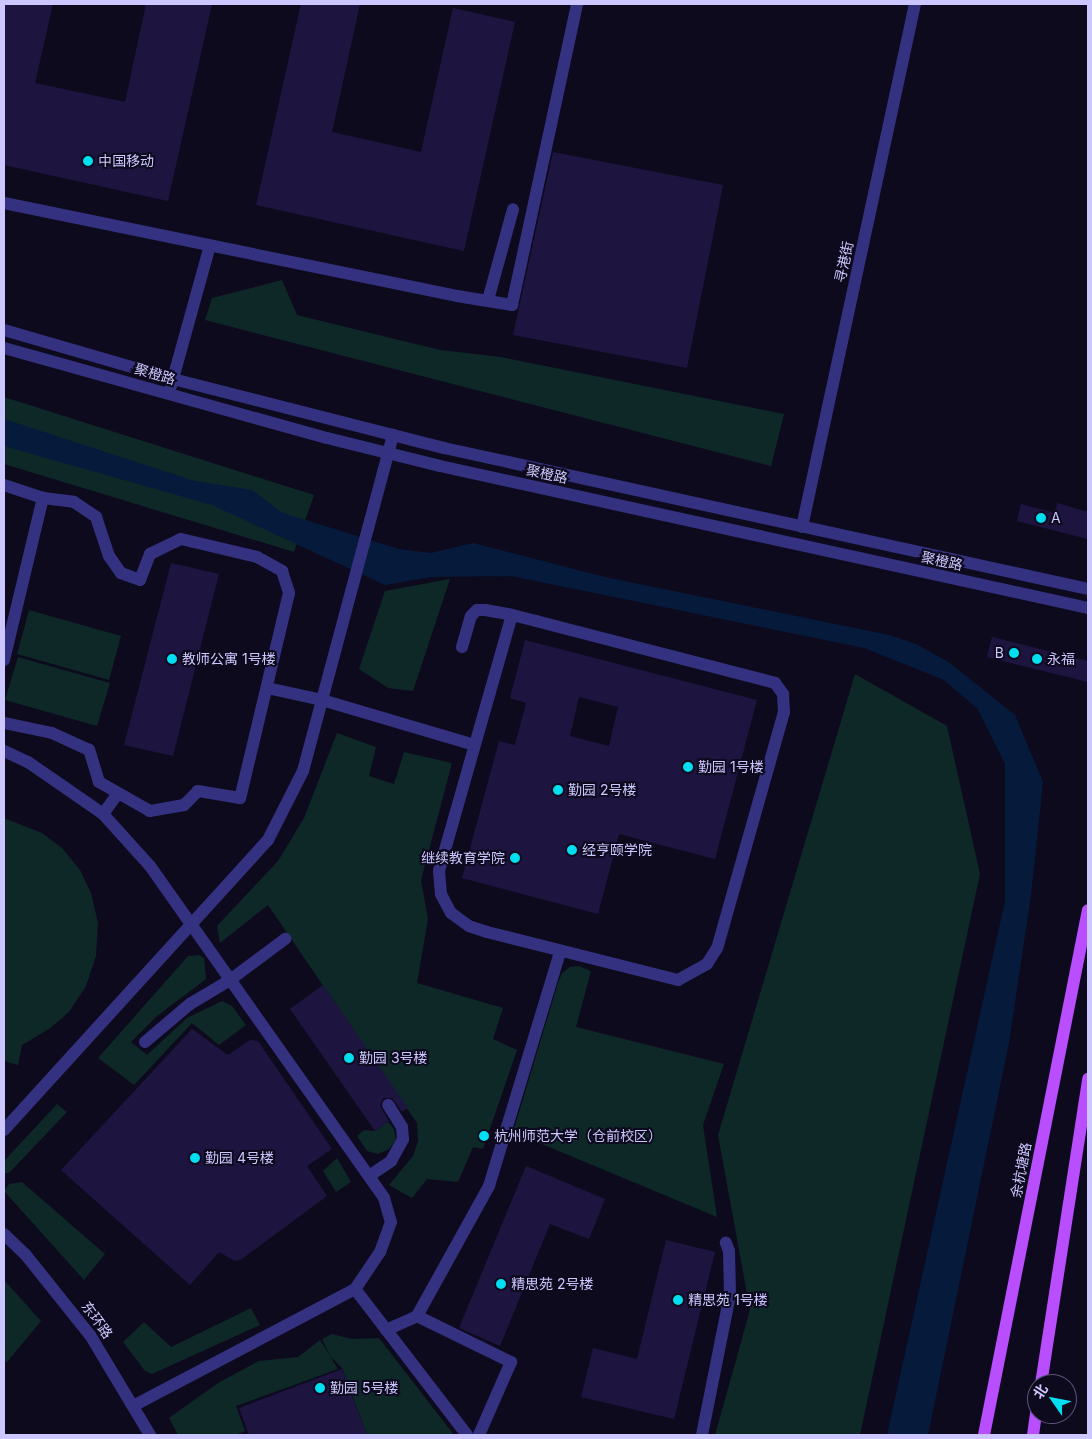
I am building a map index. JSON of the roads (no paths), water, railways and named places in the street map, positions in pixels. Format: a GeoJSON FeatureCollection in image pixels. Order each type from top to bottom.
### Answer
{"type":"FeatureCollection","features":[{"type":"Feature","properties":{"kind":"main road","name":"余杭塘路"},"geometry":{"type":"LineString","coordinates":[[984,1435],[1088,910]]}},
{"type":"Feature","properties":{"kind":"main road"},"geometry":{"type":"LineString","coordinates":[[1043,1374],[1088,1079]]}},
{"type":"Feature","properties":{"kind":"street"},"geometry":{"type":"LineString","coordinates":[[4,203],[512,305],[577,4]]}},
{"type":"Feature","properties":{"kind":"street","name":"寻港街"},"geometry":{"type":"LineString","coordinates":[[802,527],[916,4]]}},
{"type":"Feature","properties":{"kind":"street"},"geometry":{"type":"LineString","coordinates":[[488,300],[513,209]]}},
{"type":"Feature","properties":{"kind":"street"},"geometry":{"type":"LineString","coordinates":[[169,394],[210,245]]}},
{"type":"Feature","properties":{"kind":"street","name":"聚橙路"},"geometry":{"type":"LineString","coordinates":[[4,330],[173,379],[393,435],[1088,589]]}},
{"type":"Feature","properties":{"kind":"street","name":"聚橙路"},"geometry":{"type":"LineString","coordinates":[[4,348],[388,453],[1088,608]]}},
{"type":"Feature","properties":{"kind":"street"},"geometry":{"type":"LineString","coordinates":[[4,1130],[268,840],[303,771],[393,435]]}},
{"type":"Feature","properties":{"kind":"street"},"geometry":{"type":"LineString","coordinates":[[4,485],[43,498],[74,502],[96,517],[109,556],[122,573],[140,580],[150,554],[180,539],[257,557],[282,571],[289,594],[240,798],[198,791],[184,805],[150,811],[117,794],[99,782],[89,750],[52,733],[4,723]]}},
{"type":"Feature","properties":{"kind":"street"},"geometry":{"type":"LineString","coordinates":[[4,660],[43,498]]}},
{"type":"Feature","properties":{"kind":"street"},"geometry":{"type":"LineString","coordinates":[[462,647],[471,616],[477,610],[512,616],[775,683],[783,694],[784,712],[717,948],[707,964],[678,980],[560,952],[469,926],[451,912],[441,894],[439,871],[512,616]]}},
{"type":"Feature","properties":{"kind":"street"},"geometry":{"type":"LineString","coordinates":[[267,688],[322,700],[475,745]]}},
{"type":"Feature","properties":{"kind":"street"},"geometry":{"type":"LineString","coordinates":[[4,751],[28,762],[103,814],[150,866],[384,1198],[391,1222],[380,1252],[355,1289],[133,1406]]}},
{"type":"Feature","properties":{"kind":"street"},"geometry":{"type":"LineString","coordinates":[[103,814],[117,794]]}},
{"type":"Feature","properties":{"kind":"street"},"geometry":{"type":"LineString","coordinates":[[145,1042],[190,1004],[230,980],[285,939]]}},
{"type":"Feature","properties":{"kind":"street"},"geometry":{"type":"LineString","coordinates":[[386,1330],[417,1316],[489,1186],[560,952]]}},
{"type":"Feature","properties":{"kind":"street"},"geometry":{"type":"LineString","coordinates":[[369,1176],[391,1161],[403,1139],[402,1127],[388,1105]]}},
{"type":"Feature","properties":{"kind":"street","name":"东环路"},"geometry":{"type":"LineString","coordinates":[[4,1234],[76,1316],[150,1435]]}},
{"type":"Feature","properties":{"kind":"street"},"geometry":{"type":"LineString","coordinates":[[702,1435],[730,1295],[730,1251],[726,1243]]}},
{"type":"Feature","properties":{"kind":"street"},"geometry":{"type":"LineString","coordinates":[[355,1289],[467,1435]]}},
{"type":"Feature","properties":{"kind":"street"},"geometry":{"type":"LineString","coordinates":[[417,1316],[511,1362],[480,1435]]}},
{"type":"Feature","properties":{"kind":"water"},"geometry":{"type":"Polygon","coordinates":[[[4,419],[195,481],[252,490],[283,513],[399,549],[431,553],[473,543],[605,577],[889,635],[916,644],[950,663],[1015,715],[1043,782],[1031,895],[1009,1043],[928,1435],[887,1435],[1005,901],[1005,764],[977,708],[944,680],[864,648],[511,576],[431,577],[385,585],[212,505],[4,446],[4,419]]]}},
{"type":"Feature","properties":{"kind":"place","name":"中国移动"},"geometry":{"type":"Point","coordinates":[88,161]}},
{"type":"Feature","properties":{"kind":"place","name":"A"},"geometry":{"type":"Point","coordinates":[1041,518]}},
{"type":"Feature","properties":{"kind":"place","name":"B"},"geometry":{"type":"Point","coordinates":[1014,653]}},
{"type":"Feature","properties":{"kind":"place","name":"教师公寓 1号楼"},"geometry":{"type":"Point","coordinates":[172,659]}},
{"type":"Feature","properties":{"kind":"place","name":"永福"},"geometry":{"type":"Point","coordinates":[1037,659]}},
{"type":"Feature","properties":{"kind":"place","name":"勤园 1号楼"},"geometry":{"type":"Point","coordinates":[688,767]}},
{"type":"Feature","properties":{"kind":"place","name":"勤园 2号楼"},"geometry":{"type":"Point","coordinates":[558,790]}},
{"type":"Feature","properties":{"kind":"place","name":"经亨颐学院"},"geometry":{"type":"Point","coordinates":[572,850]}},
{"type":"Feature","properties":{"kind":"place","name":"继续教育学院"},"geometry":{"type":"Point","coordinates":[515,858]}},
{"type":"Feature","properties":{"kind":"place","name":"勤园 3号楼"},"geometry":{"type":"Point","coordinates":[349,1058]}},
{"type":"Feature","properties":{"kind":"place","name":"杭州师范大学（仓前校区）"},"geometry":{"type":"Point","coordinates":[484,1136]}},
{"type":"Feature","properties":{"kind":"place","name":"勤园 4号楼"},"geometry":{"type":"Point","coordinates":[195,1158]}},
{"type":"Feature","properties":{"kind":"place","name":"精思苑 2号楼"},"geometry":{"type":"Point","coordinates":[501,1284]}},
{"type":"Feature","properties":{"kind":"place","name":"精思苑 1号楼"},"geometry":{"type":"Point","coordinates":[678,1300]}},
{"type":"Feature","properties":{"kind":"place","name":"勤园 5号楼"},"geometry":{"type":"Point","coordinates":[320,1388]}}]}
